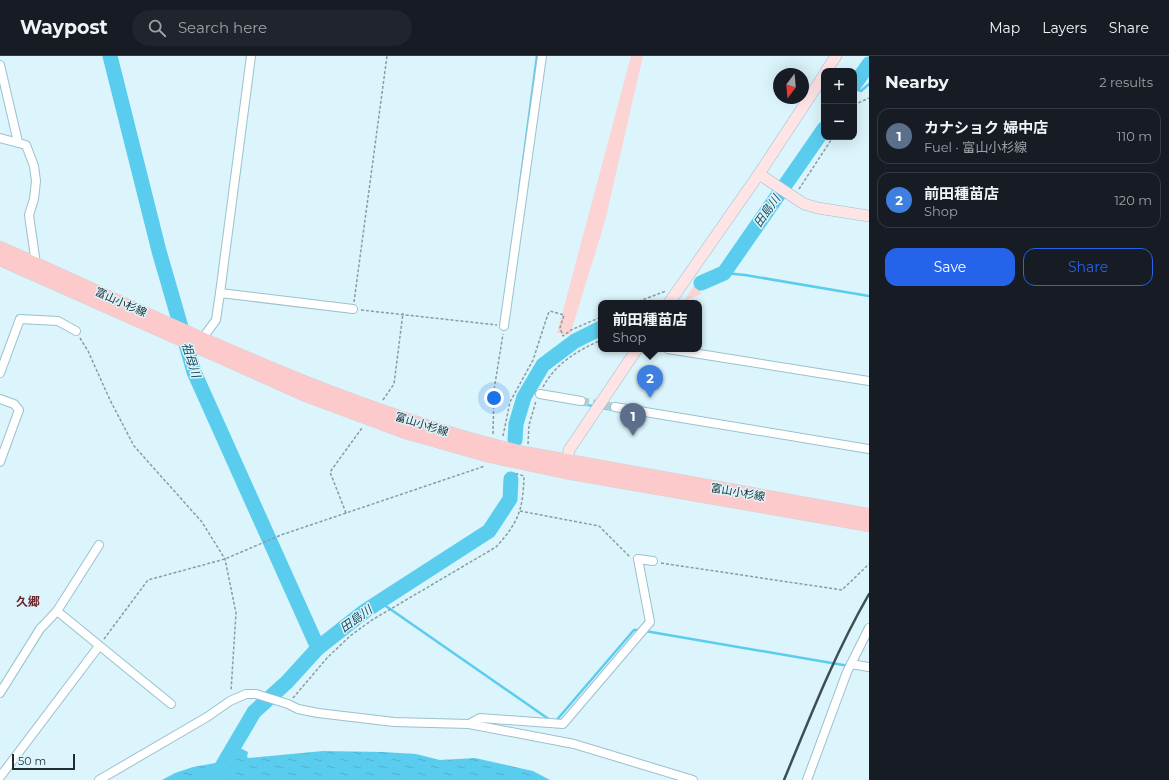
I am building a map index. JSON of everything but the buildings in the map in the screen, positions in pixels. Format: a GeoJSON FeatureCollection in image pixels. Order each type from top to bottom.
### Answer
{"type":"FeatureCollection","features":[{"type":"Feature","properties":{"kind":"main road","name":"富山小杉線"},"geometry":{"type":"LineString","coordinates":[[0,248],[172,325],[198,340],[308,396],[356,416],[405,432],[490,456],[566,466],[830,513],[869,525]]}},
{"type":"Feature","properties":{"kind":"main road","name":"富山小杉線"},"geometry":{"type":"LineString","coordinates":[[0,259],[176,338],[198,340],[360,404],[497,447],[566,466]]}},
{"type":"Feature","properties":{"kind":"main road","name":"富山小杉線"},"geometry":{"type":"LineString","coordinates":[[830,513],[869,515]]}},
{"type":"Feature","properties":{"kind":"street"},"geometry":{"type":"LineString","coordinates":[[198,340],[216,320],[251,56]]}},
{"type":"Feature","properties":{"kind":"street"},"geometry":{"type":"LineString","coordinates":[[504,326],[542,56]]}},
{"type":"Feature","properties":{"kind":"street"},"geometry":{"type":"LineString","coordinates":[[828,68],[836,56]]}},
{"type":"Feature","properties":{"kind":"street"},"geometry":{"type":"LineString","coordinates":[[0,65],[18,142]]}},
{"type":"Feature","properties":{"kind":"street"},"geometry":{"type":"LineString","coordinates":[[671,300],[759,174],[821,80]]}},
{"type":"Feature","properties":{"kind":"street"},"geometry":{"type":"LineString","coordinates":[[0,138],[26,145],[34,166],[36,181],[34,199],[29,215],[36,264]]}},
{"type":"Feature","properties":{"kind":"street"},"geometry":{"type":"LineString","coordinates":[[759,174],[791,197],[804,204],[818,208],[869,216]]}},
{"type":"Feature","properties":{"kind":"street"},"geometry":{"type":"LineString","coordinates":[[220,293],[353,309]]}},
{"type":"Feature","properties":{"kind":"street"},"geometry":{"type":"LineString","coordinates":[[0,373],[20,320],[58,321],[76,331]]}},
{"type":"Feature","properties":{"kind":"street"},"geometry":{"type":"LineString","coordinates":[[566,466],[569,450],[635,352]]}},
{"type":"Feature","properties":{"kind":"street"},"geometry":{"type":"LineString","coordinates":[[687,352],[869,381]]}},
{"type":"Feature","properties":{"kind":"street"},"geometry":{"type":"LineString","coordinates":[[540,394],[581,401]]}},
{"type":"Feature","properties":{"kind":"street"},"geometry":{"type":"LineString","coordinates":[[0,399],[14,404],[19,410],[0,462]]}},
{"type":"Feature","properties":{"kind":"street"},"geometry":{"type":"LineString","coordinates":[[615,407],[869,449]]}},
{"type":"Feature","properties":{"kind":"street"},"geometry":{"type":"LineString","coordinates":[[0,693],[40,629],[57,611],[99,545]]}},
{"type":"Feature","properties":{"kind":"street"},"geometry":{"type":"LineString","coordinates":[[469,724],[480,718],[563,724],[650,622],[638,559],[653,561]]}},
{"type":"Feature","properties":{"kind":"street"},"geometry":{"type":"LineString","coordinates":[[57,611],[171,704]]}},
{"type":"Feature","properties":{"kind":"street"},"geometry":{"type":"LineString","coordinates":[[807,780],[851,664],[869,628]]}},
{"type":"Feature","properties":{"kind":"street"},"geometry":{"type":"LineString","coordinates":[[0,777],[99,646]]}},
{"type":"Feature","properties":{"kind":"street"},"geometry":{"type":"LineString","coordinates":[[851,664],[869,667]]}},
{"type":"Feature","properties":{"kind":"street"},"geometry":{"type":"LineString","coordinates":[[100,780],[194,725],[230,701],[246,694],[256,694],[288,704],[298,709],[318,713],[394,722],[469,724],[574,744],[693,780]]}},
{"type":"Feature","properties":{"kind":"path"},"geometry":{"type":"LineString","coordinates":[[387,56],[353,309],[403,313],[504,326],[494,390],[497,447]]}},
{"type":"Feature","properties":{"kind":"path"},"geometry":{"type":"LineString","coordinates":[[856,104],[869,98]]}},
{"type":"Feature","properties":{"kind":"path"},"geometry":{"type":"LineString","coordinates":[[791,197],[831,140]]}},
{"type":"Feature","properties":{"kind":"path"},"geometry":{"type":"LineString","coordinates":[[642,300],[665,291],[671,300]]}},
{"type":"Feature","properties":{"kind":"path"},"geometry":{"type":"LineString","coordinates":[[497,447],[510,402],[533,360],[550,311],[564,315],[560,328],[563,336],[571,330],[598,318]]}},
{"type":"Feature","properties":{"kind":"path"},"geometry":{"type":"LineString","coordinates":[[382,402],[394,384],[403,313]]}},
{"type":"Feature","properties":{"kind":"path"},"geometry":{"type":"LineString","coordinates":[[76,331],[88,351],[110,400],[134,446],[202,522],[226,559],[236,613],[230,701]]}},
{"type":"Feature","properties":{"kind":"path"},"geometry":{"type":"LineString","coordinates":[[346,513],[330,472],[365,425]]}},
{"type":"Feature","properties":{"kind":"path"},"geometry":{"type":"LineString","coordinates":[[99,646],[148,580],[226,559],[281,535],[486,466]]}},
{"type":"Feature","properties":{"kind":"path"},"geometry":{"type":"LineString","coordinates":[[288,704],[327,658],[350,636],[372,620],[496,547],[511,530],[520,511],[524,476],[509,472]]}},
{"type":"Feature","properties":{"kind":"path"},"geometry":{"type":"LineString","coordinates":[[520,511],[599,526],[630,558],[638,559]]}},
{"type":"Feature","properties":{"kind":"path"},"geometry":{"type":"LineString","coordinates":[[653,561],[842,590],[869,564]]}},
{"type":"Feature","properties":{"kind":"shaded area"},"geometry":{"type":"Polygon","coordinates":[[[631,56],[643,56],[605,221],[570,335],[557,333],[631,56]]]}},
{"type":"Feature","properties":{"kind":"shaded area"},"geometry":{"type":"Polygon","coordinates":[[[698,279],[701,294],[685,300],[698,279]]]}},
{"type":"Feature","properties":{"kind":"water"},"geometry":{"type":"Polygon","coordinates":[[[236,746],[248,752],[247,757],[249,758],[323,751],[416,754],[440,760],[475,758],[533,771],[550,780],[162,780],[175,773],[193,767],[221,762],[236,746]]]}},
{"type":"Feature","properties":{"kind":"waterway","name":"祖母川"},"geometry":{"type":"LineString","coordinates":[[110,56],[159,251],[194,372],[318,648]]}},
{"type":"Feature","properties":{"kind":"waterway"},"geometry":{"type":"LineString","coordinates":[[519,192],[537,56]]}},
{"type":"Feature","properties":{"kind":"waterway","name":"田島川"},"geometry":{"type":"LineString","coordinates":[[857,81],[869,64]]}},
{"type":"Feature","properties":{"kind":"waterway"},"geometry":{"type":"LineString","coordinates":[[857,89],[861,91],[869,84]]}},
{"type":"Feature","properties":{"kind":"waterway","name":"田島川"},"geometry":{"type":"LineString","coordinates":[[701,283],[724,273],[821,133]]}},
{"type":"Feature","properties":{"kind":"waterway"},"geometry":{"type":"LineString","coordinates":[[724,273],[745,275],[869,296]]}},
{"type":"Feature","properties":{"kind":"waterway","name":"田島川"},"geometry":{"type":"LineString","coordinates":[[515,440],[516,424],[524,397],[543,365],[575,341],[598,330]]}},
{"type":"Feature","properties":{"kind":"waterway"},"geometry":{"type":"LineString","coordinates":[[579,404],[594,406]]}},
{"type":"Feature","properties":{"kind":"waterway"},"geometry":{"type":"LineString","coordinates":[[601,408],[614,410]]}},
{"type":"Feature","properties":{"kind":"waterway","name":"田島川"},"geometry":{"type":"LineString","coordinates":[[214,780],[254,712],[287,682],[318,648],[365,611],[489,531],[510,499],[511,479]]}},
{"type":"Feature","properties":{"kind":"waterway"},"geometry":{"type":"LineString","coordinates":[[380,602],[550,720]]}},
{"type":"Feature","properties":{"kind":"waterway"},"geometry":{"type":"LineString","coordinates":[[555,722],[634,630],[640,630]]}},
{"type":"Feature","properties":{"kind":"waterway"},"geometry":{"type":"LineString","coordinates":[[645,631],[849,666]]}},
{"type":"Feature","properties":{"kind":"tunnel"},"geometry":{"type":"LineString","coordinates":[[581,401],[615,407]]}},
{"type":"Feature","properties":{"kind":"railway"},"geometry":{"type":"LineString","coordinates":[[784,780],[834,662],[869,594]]}},
{"type":"Feature","properties":{"kind":"place","name":"前田種苗店"},"geometry":{"type":"Point","coordinates":[650,398]}},
{"type":"Feature","properties":{"kind":"place","name":"カナショク 婦中店"},"geometry":{"type":"Point","coordinates":[633,436]}},
{"type":"Feature","properties":{"kind":"district","name":"久郷"},"geometry":{"type":"Point","coordinates":[28,602]}}]}
